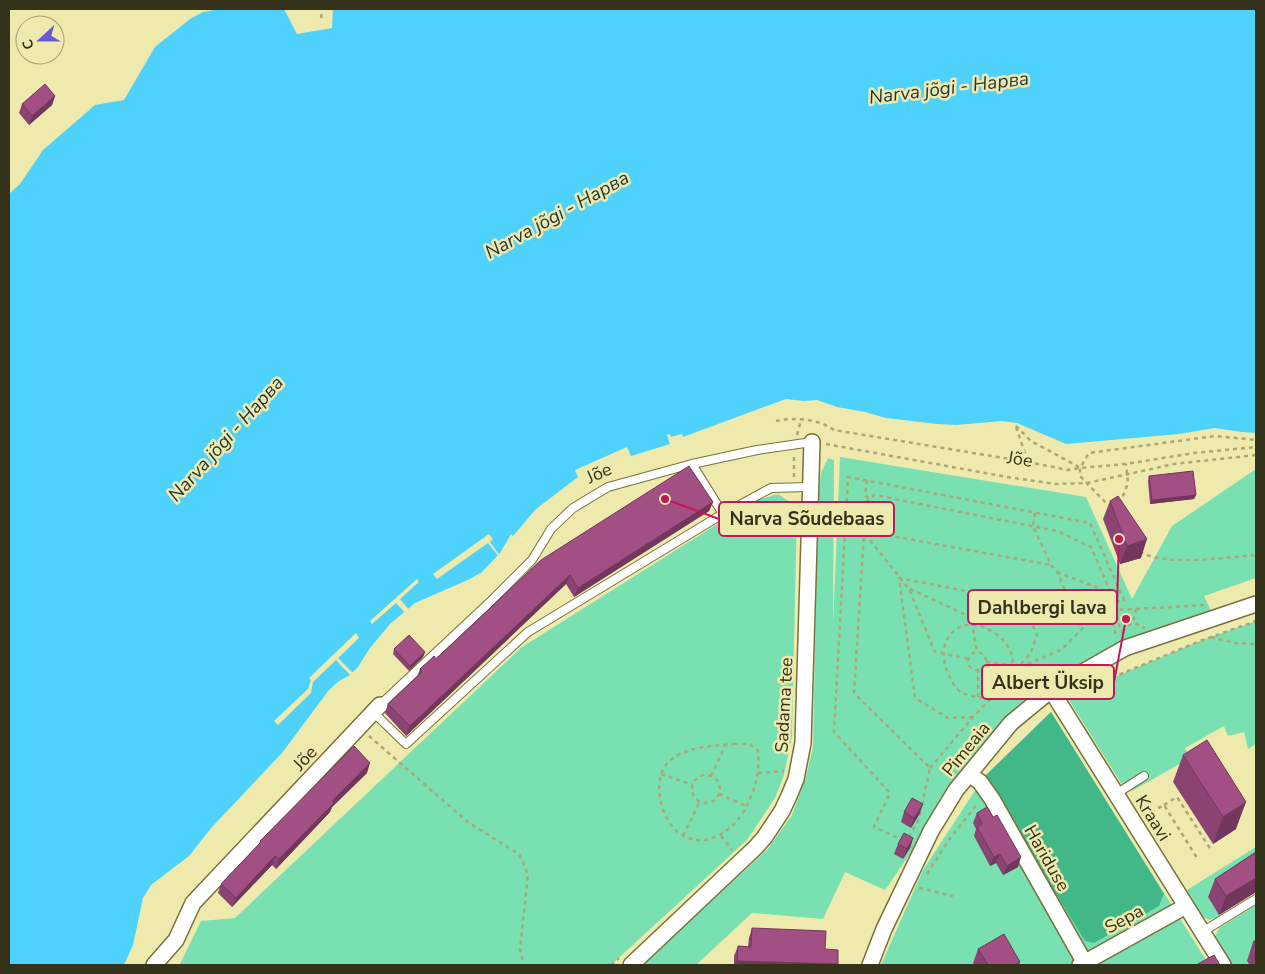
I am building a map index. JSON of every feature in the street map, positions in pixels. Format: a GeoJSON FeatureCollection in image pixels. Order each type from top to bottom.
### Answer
{"type":"FeatureCollection","features":[{"type":"Feature","properties":{"kind":"street","name":"Sadama tee"},"geometry":{"type":"LineString","coordinates":[[628,959],[755,848],[782,811],[796,779],[804,743],[812,442]]}},
{"type":"Feature","properties":{"kind":"street","name":"Pimeaia"},"geometry":{"type":"LineString","coordinates":[[870,965],[884,929],[931,831],[956,790],[1011,724],[1125,648],[1256,604]]}},
{"type":"Feature","properties":{"kind":"street","name":"Kraavi"},"geometry":{"type":"LineString","coordinates":[[1055,695],[1223,965]]}},
{"type":"Feature","properties":{"kind":"street","name":"Jõe"},"geometry":{"type":"LineString","coordinates":[[154,965],[176,940],[193,903],[376,709]]}},
{"type":"Feature","properties":{"kind":"street","name":"Hariduse"},"geometry":{"type":"LineString","coordinates":[[969,774],[980,782],[987,793],[1084,964]]}},
{"type":"Feature","properties":{"kind":"street","name":"Sepa"},"geometry":{"type":"LineString","coordinates":[[1084,964],[1186,906]]}},
{"type":"Feature","properties":{"kind":"lane","name":"Jõe"},"geometry":{"type":"LineString","coordinates":[[376,709],[532,560],[551,529],[573,508],[608,487],[692,464],[795,443],[812,442]]}},
{"type":"Feature","properties":{"kind":"lane"},"geometry":{"type":"LineString","coordinates":[[692,464],[723,514]]}},
{"type":"Feature","properties":{"kind":"lane"},"geometry":{"type":"LineString","coordinates":[[376,709],[406,744],[528,632],[723,514],[771,488],[810,487]]}},
{"type":"Feature","properties":{"kind":"lane"},"geometry":{"type":"LineString","coordinates":[[1116,794],[1144,776]]}},
{"type":"Feature","properties":{"kind":"lane"},"geometry":{"type":"LineString","coordinates":[[1202,932],[1256,899]]}},
{"type":"Feature","properties":{"kind":"path"},"geometry":{"type":"LineString","coordinates":[[321,18],[322,9]]}},
{"type":"Feature","properties":{"kind":"path"},"geometry":{"type":"LineString","coordinates":[[776,421],[790,418],[827,424],[834,430],[1068,470],[1126,464],[1194,453],[1256,447]]}},
{"type":"Feature","properties":{"kind":"path"},"geometry":{"type":"LineString","coordinates":[[793,487],[795,443],[801,420]]}},
{"type":"Feature","properties":{"kind":"path"},"geometry":{"type":"LineString","coordinates":[[1028,462],[1016,426],[1031,441],[1080,468]]}},
{"type":"Feature","properties":{"kind":"path"},"geometry":{"type":"LineString","coordinates":[[1117,514],[1080,476],[1080,468],[1089,453],[1215,436],[1256,440]]}},
{"type":"Feature","properties":{"kind":"path","name":"Jõe"},"geometry":{"type":"LineString","coordinates":[[812,442],[1056,484],[1087,483],[1174,464],[1256,455]]}},
{"type":"Feature","properties":{"kind":"path"},"geometry":{"type":"LineString","coordinates":[[1120,506],[1128,483],[1126,464]]}},
{"type":"Feature","properties":{"kind":"path"},"geometry":{"type":"LineString","coordinates":[[899,578],[1022,602],[1037,635],[1031,652],[1018,668],[1012,676],[973,717],[930,768],[918,821],[906,842],[874,827],[890,793],[834,732],[848,477],[1090,523],[1124,600],[1107,604],[1061,650],[1018,668]]}},
{"type":"Feature","properties":{"kind":"path"},"geometry":{"type":"LineString","coordinates":[[867,480],[865,495],[869,499]]}},
{"type":"Feature","properties":{"kind":"path"},"geometry":{"type":"LineString","coordinates":[[930,768],[854,693],[866,502],[869,499],[874,496],[1058,531],[1091,547],[1115,602]]}},
{"type":"Feature","properties":{"kind":"path"},"geometry":{"type":"LineString","coordinates":[[1035,513],[1033,526],[1051,565],[1057,572],[1082,629]]}},
{"type":"Feature","properties":{"kind":"path"},"geometry":{"type":"LineString","coordinates":[[864,532],[1051,565]]}},
{"type":"Feature","properties":{"kind":"path"},"geometry":{"type":"LineString","coordinates":[[864,532],[899,578],[909,588],[971,617],[977,652]]}},
{"type":"Feature","properties":{"kind":"path"},"geometry":{"type":"LineString","coordinates":[[1135,546],[1145,556],[1184,560],[1256,555]]}},
{"type":"Feature","properties":{"kind":"path"},"geometry":{"type":"LineString","coordinates":[[1057,572],[1111,592]]}},
{"type":"Feature","properties":{"kind":"path"},"geometry":{"type":"LineString","coordinates":[[899,578],[915,698],[948,718],[973,717]]}},
{"type":"Feature","properties":{"kind":"path"},"geometry":{"type":"LineString","coordinates":[[909,588],[935,652],[968,659]]}},
{"type":"Feature","properties":{"kind":"path"},"geometry":{"type":"LineString","coordinates":[[1107,604],[1118,642]]}},
{"type":"Feature","properties":{"kind":"path"},"geometry":{"type":"LineString","coordinates":[[1136,609],[1134,622],[1122,631],[1114,610],[1205,605]]}},
{"type":"Feature","properties":{"kind":"path"},"geometry":{"type":"LineString","coordinates":[[1128,620],[1150,630]]}},
{"type":"Feature","properties":{"kind":"path"},"geometry":{"type":"LineString","coordinates":[[1055,695],[1256,621]]}},
{"type":"Feature","properties":{"kind":"path"},"geometry":{"type":"LineString","coordinates":[[991,699],[970,696],[960,691],[946,669],[943,654],[944,646],[947,638],[953,631],[961,627],[973,625],[983,627],[1002,638],[1014,659],[1012,676]]}},
{"type":"Feature","properties":{"kind":"path"},"geometry":{"type":"LineString","coordinates":[[1211,637],[1235,643],[1256,644]]}},
{"type":"Feature","properties":{"kind":"path"},"geometry":{"type":"LineString","coordinates":[[968,659],[971,654],[977,652],[984,655],[986,662]]}},
{"type":"Feature","properties":{"kind":"path"},"geometry":{"type":"LineString","coordinates":[[968,659],[971,667],[978,669],[984,666],[986,662]]}},
{"type":"Feature","properties":{"kind":"path"},"geometry":{"type":"LineString","coordinates":[[986,662],[1013,665]]}},
{"type":"Feature","properties":{"kind":"path"},"geometry":{"type":"LineString","coordinates":[[978,669],[978,697]]}},
{"type":"Feature","properties":{"kind":"path"},"geometry":{"type":"LineString","coordinates":[[1004,685],[1020,699]]}},
{"type":"Feature","properties":{"kind":"path"},"geometry":{"type":"LineString","coordinates":[[360,727],[469,823],[519,854],[528,874],[520,950],[524,965]]}},
{"type":"Feature","properties":{"kind":"path"},"geometry":{"type":"LineString","coordinates":[[750,744],[758,751],[756,788],[740,819],[721,836],[699,840],[683,836],[671,825],[663,808],[658,790],[661,774],[670,760],[684,752],[725,745],[750,744]]}},
{"type":"Feature","properties":{"kind":"path"},"geometry":{"type":"LineString","coordinates":[[711,776],[725,745]]}},
{"type":"Feature","properties":{"kind":"path"},"geometry":{"type":"LineString","coordinates":[[758,773],[791,771]]}},
{"type":"Feature","properties":{"kind":"path"},"geometry":{"type":"LineString","coordinates":[[661,774],[693,785]]}},
{"type":"Feature","properties":{"kind":"path"},"geometry":{"type":"LineString","coordinates":[[711,776],[720,785],[719,794],[717,798],[709,803],[700,801],[693,794],[693,785],[698,778],[711,776]]}},
{"type":"Feature","properties":{"kind":"path"},"geometry":{"type":"LineString","coordinates":[[926,876],[956,830],[987,793]]}},
{"type":"Feature","properties":{"kind":"path"},"geometry":{"type":"LineString","coordinates":[[719,794],[746,806]]}},
{"type":"Feature","properties":{"kind":"path"},"geometry":{"type":"LineString","coordinates":[[1151,812],[1177,797],[1211,850]]}},
{"type":"Feature","properties":{"kind":"path"},"geometry":{"type":"LineString","coordinates":[[683,836],[700,801]]}},
{"type":"Feature","properties":{"kind":"path"},"geometry":{"type":"LineString","coordinates":[[1164,805],[1197,858]]}},
{"type":"Feature","properties":{"kind":"path"},"geometry":{"type":"LineString","coordinates":[[721,836],[734,852]]}},
{"type":"Feature","properties":{"kind":"path"},"geometry":{"type":"LineString","coordinates":[[916,893],[922,882]]}},
{"type":"Feature","properties":{"kind":"path"},"geometry":{"type":"LineString","coordinates":[[919,888],[953,896]]}},
{"type":"Feature","properties":{"kind":"path"},"geometry":{"type":"LineString","coordinates":[[611,965],[628,959]]}},
{"type":"Feature","properties":{"kind":"green space"},"geometry":{"type":"Polygon","coordinates":[[[840,457],[1086,497],[1132,599],[1172,526],[1256,469],[1256,578],[1204,596],[1213,615],[1047,688],[939,812],[885,890],[845,872],[823,919],[752,913],[696,965],[642,965],[767,850],[792,815],[806,777],[813,747],[818,501],[821,473],[828,458],[834,460],[833,625],[840,457]]]}},
{"type":"Feature","properties":{"kind":"green space"},"geometry":{"type":"Polygon","coordinates":[[[778,494],[797,507],[792,736],[784,775],[775,798],[747,840],[611,965],[180,964],[201,921],[235,918],[522,647],[754,501],[778,494]]]}},
{"type":"Feature","properties":{"kind":"green space"},"geometry":{"type":"Polygon","coordinates":[[[1256,621],[1256,744],[1248,749],[1244,732],[1228,736],[1224,726],[1185,748],[1190,758],[1132,791],[1121,783],[1067,697],[1200,641],[1256,621]]]}},
{"type":"Feature","properties":{"kind":"green space"},"geometry":{"type":"Polygon","coordinates":[[[1051,712],[1209,965],[881,965],[923,870],[984,777],[1051,712]]]}},
{"type":"Feature","properties":{"kind":"green space"},"geometry":{"type":"Polygon","coordinates":[[[1051,712],[1164,894],[1159,906],[1094,943],[1085,941],[984,777],[1051,712]]]}},
{"type":"Feature","properties":{"kind":"green space"},"geometry":{"type":"Polygon","coordinates":[[[1256,847],[1256,866],[1208,897],[1220,916],[1209,920],[1202,916],[1187,890],[1256,847]]]}},
{"type":"Feature","properties":{"kind":"green space"},"geometry":{"type":"Polygon","coordinates":[[[1256,905],[1256,965],[1232,965],[1215,937],[1219,928],[1256,905]]]}},
{"type":"Feature","properties":{"kind":"water","name":"Narva jõgi - Нарва"},"geometry":{"type":"Polygon","coordinates":[[[219,9],[284,9],[297,34],[332,28],[333,9],[1256,9],[1256,433],[1215,428],[1179,434],[1066,444],[1017,423],[1002,421],[956,425],[937,424],[886,418],[837,407],[817,400],[786,399],[683,437],[682,434],[671,437],[670,434],[667,435],[670,444],[631,456],[627,447],[575,470],[578,477],[536,509],[513,536],[511,534],[500,553],[482,572],[415,603],[390,624],[370,648],[358,667],[329,690],[282,753],[212,827],[189,856],[151,885],[143,898],[133,945],[124,965],[9,965],[9,194],[20,184],[43,150],[95,105],[124,100],[155,47],[190,19],[203,12],[219,9]]]}},
{"type":"Feature","properties":{"kind":"pier"},"geometry":{"type":"Polygon","coordinates":[[[489,534],[493,539],[490,542],[499,557],[488,543],[437,579],[433,574],[489,534]]]}},
{"type":"Feature","properties":{"kind":"pier"},"geometry":{"type":"Polygon","coordinates":[[[417,579],[419,582],[400,599],[410,611],[406,614],[396,603],[372,624],[370,621],[417,579]]]}},
{"type":"Feature","properties":{"kind":"pier"},"geometry":{"type":"Polygon","coordinates":[[[356,633],[359,638],[338,658],[354,674],[352,677],[336,660],[313,682],[311,693],[278,725],[274,721],[308,689],[311,680],[309,678],[356,633]]]}},
{"type":"Feature","properties":{"kind":"building"},"geometry":{"type":"Polygon","coordinates":[[[45,84],[55,96],[32,116],[22,104],[45,84]]]}},
{"type":"Feature","properties":{"kind":"building"},"geometry":{"type":"Polygon","coordinates":[[[689,466],[713,502],[578,588],[570,575],[410,726],[388,704],[422,672],[420,669],[434,656],[436,659],[541,560],[689,466]]]}},
{"type":"Feature","properties":{"kind":"building"},"geometry":{"type":"Polygon","coordinates":[[[1193,471],[1196,495],[1152,500],[1149,476],[1193,471]]]}},
{"type":"Feature","properties":{"kind":"building"},"geometry":{"type":"Polygon","coordinates":[[[1118,496],[1147,539],[1127,546],[1110,501],[1118,496]]]}},
{"type":"Feature","properties":{"kind":"building"},"geometry":{"type":"Polygon","coordinates":[[[409,635],[425,652],[410,666],[394,649],[409,635]]]}},
{"type":"Feature","properties":{"kind":"building"},"geometry":{"type":"Polygon","coordinates":[[[1207,740],[1246,802],[1223,817],[1183,755],[1207,740]]]}},
{"type":"Feature","properties":{"kind":"building"},"geometry":{"type":"Polygon","coordinates":[[[354,746],[370,763],[279,859],[275,856],[236,898],[221,884],[260,841],[354,746]]]}},
{"type":"Feature","properties":{"kind":"building"},"geometry":{"type":"Polygon","coordinates":[[[912,798],[923,804],[914,818],[904,812],[912,798]]]}},
{"type":"Feature","properties":{"kind":"building"},"geometry":{"type":"Polygon","coordinates":[[[987,807],[993,817],[997,815],[1021,857],[1007,866],[1000,854],[994,857],[977,827],[982,824],[977,813],[987,807]]]}},
{"type":"Feature","properties":{"kind":"building"},"geometry":{"type":"Polygon","coordinates":[[[904,833],[913,838],[907,849],[898,844],[904,833]]]}},
{"type":"Feature","properties":{"kind":"building"},"geometry":{"type":"Polygon","coordinates":[[[1256,852],[1256,878],[1226,896],[1215,879],[1256,852]]]}},
{"type":"Feature","properties":{"kind":"building"},"geometry":{"type":"Polygon","coordinates":[[[752,928],[826,931],[825,949],[838,950],[838,964],[737,961],[738,946],[751,947],[752,928]]]}},
{"type":"Feature","properties":{"kind":"building"},"geometry":{"type":"Polygon","coordinates":[[[1004,934],[1020,962],[1015,965],[988,965],[978,949],[1004,934]]]}},
{"type":"Feature","properties":{"kind":"building"},"geometry":{"type":"Polygon","coordinates":[[[1214,955],[1220,965],[1196,965],[1214,955]]]}},
{"type":"Feature","properties":{"kind":"place","name":"Narva Sõudebaas"},"geometry":{"type":"Point","coordinates":[665,499]}},
{"type":"Feature","properties":{"kind":"place","name":"Dahlbergi lava"},"geometry":{"type":"Point","coordinates":[1119,539]}},
{"type":"Feature","properties":{"kind":"place","name":"Albert Üksip"},"geometry":{"type":"Point","coordinates":[1126,619]}}]}
